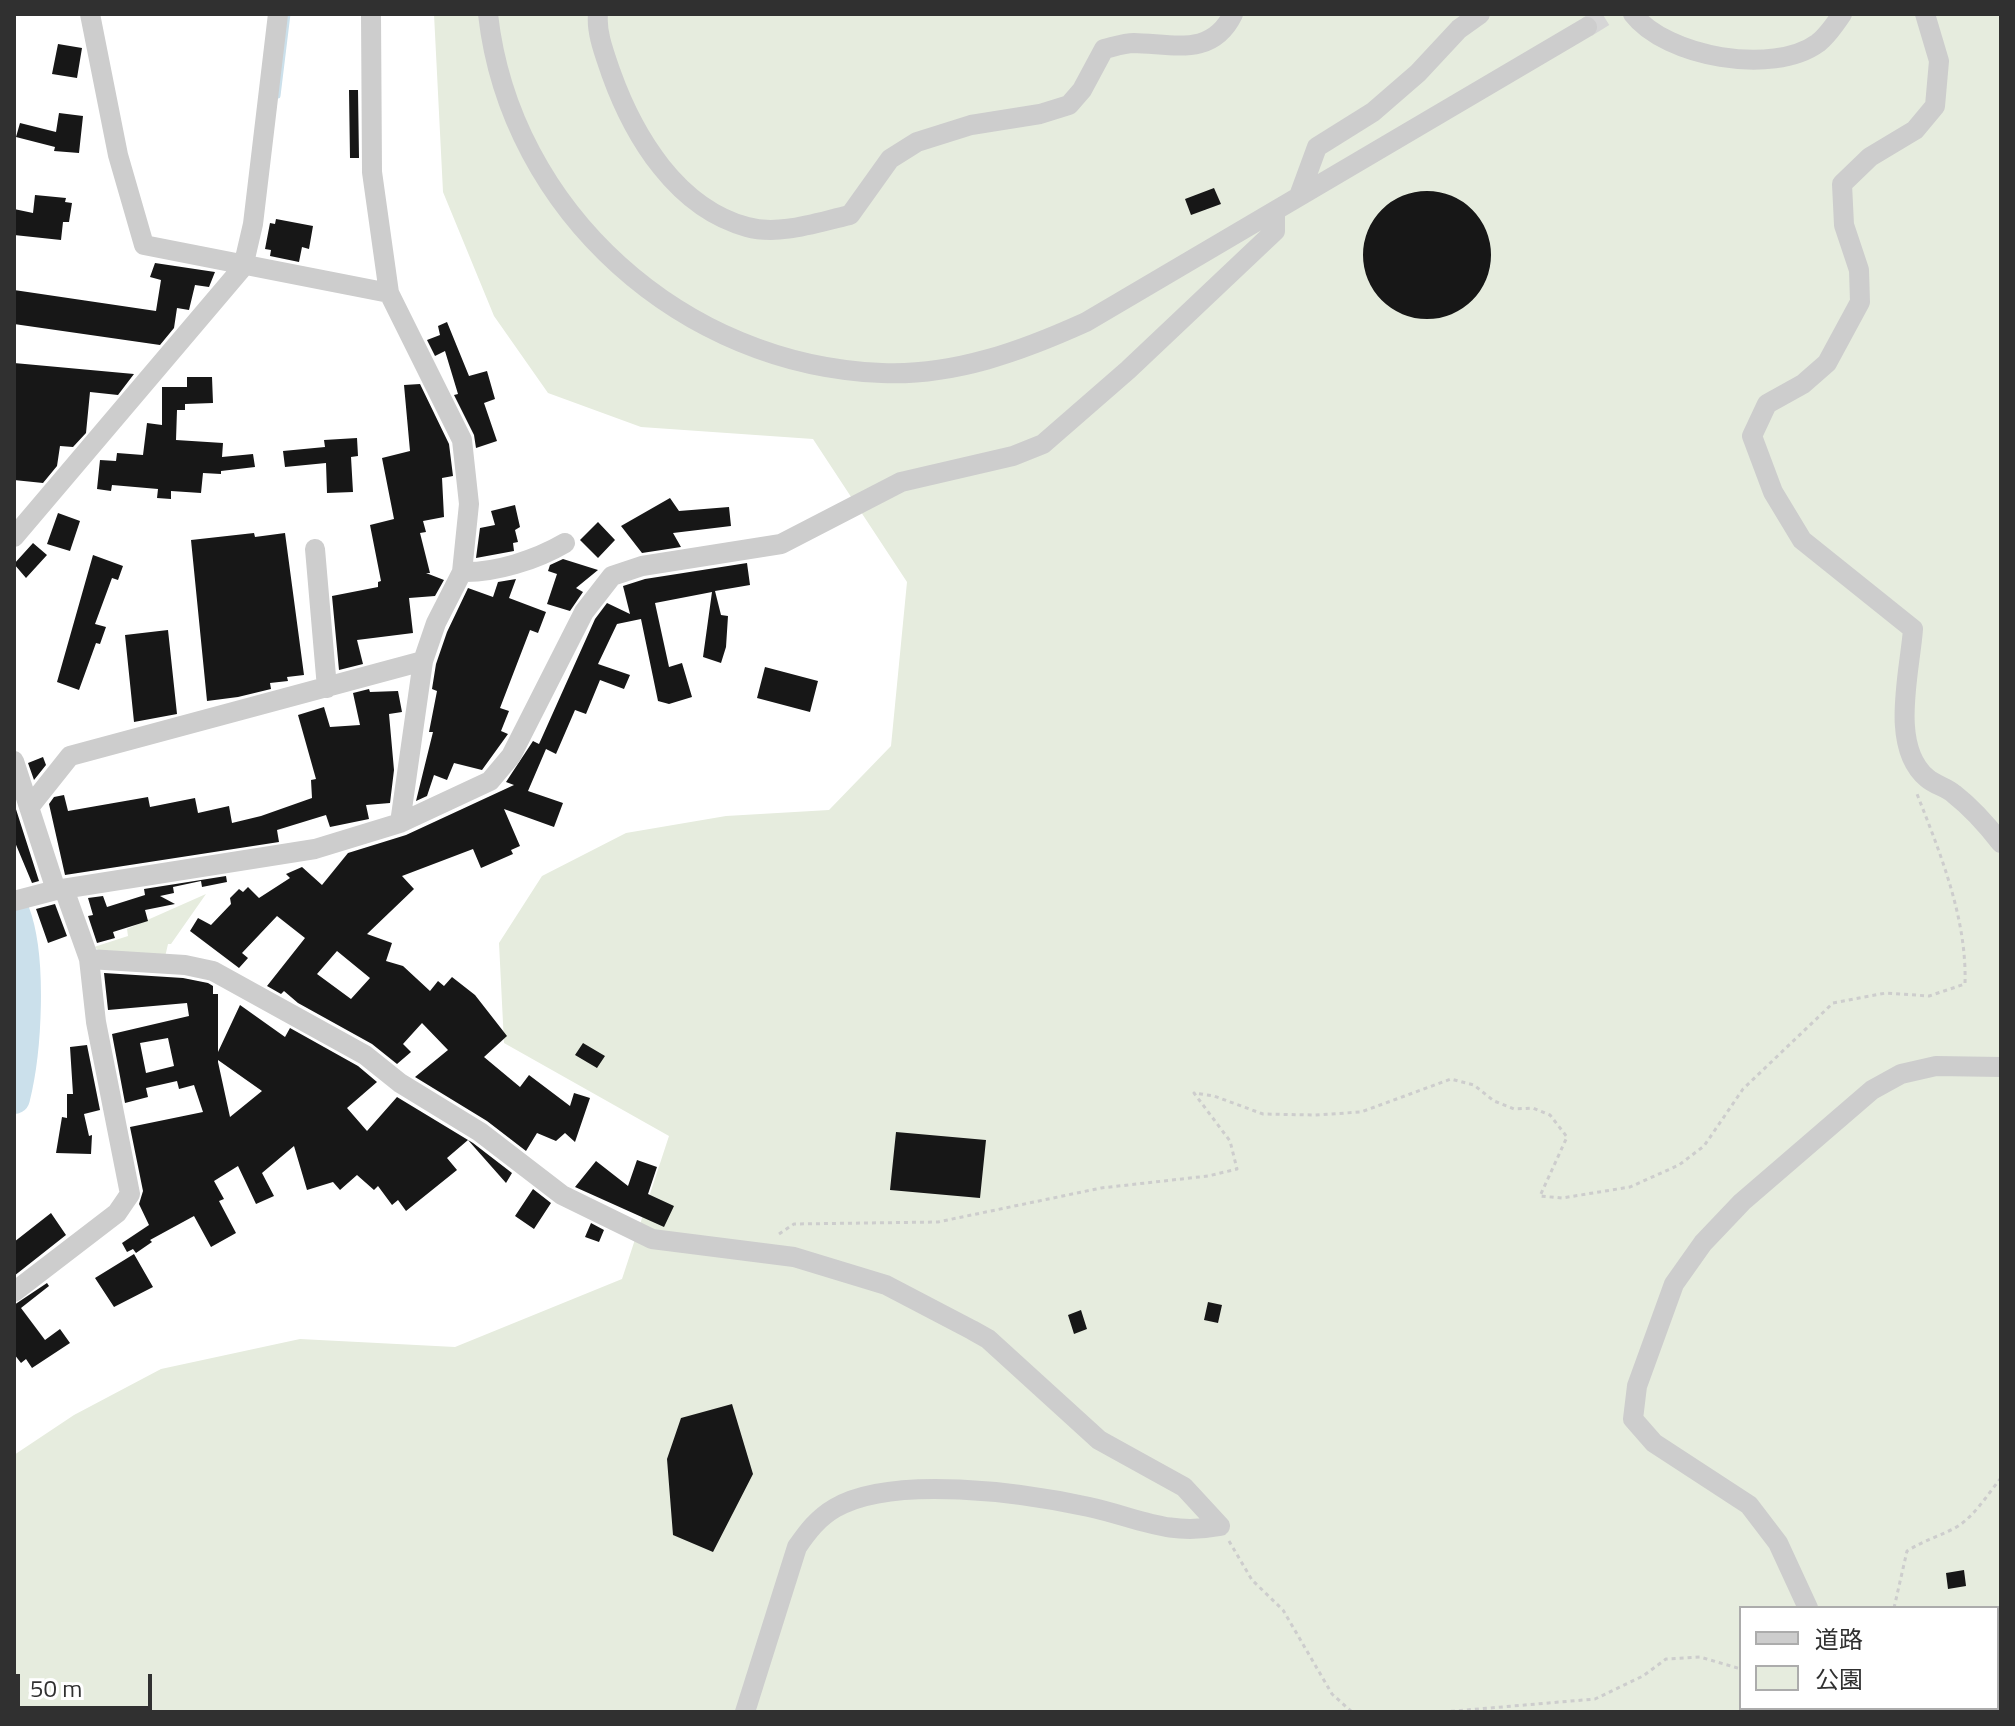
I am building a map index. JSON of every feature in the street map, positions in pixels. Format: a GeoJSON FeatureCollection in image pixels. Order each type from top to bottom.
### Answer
{"type":"FeatureCollection","features":[{"type":"Feature","properties":{"kind":"street"},"geometry":{"type":"LineString","coordinates":[[90,14],[118,155],[144,245],[389,293]]}},
{"type":"Feature","properties":{"kind":"street"},"geometry":{"type":"LineString","coordinates":[[14,537],[248,267],[278,14]]}},
{"type":"Feature","properties":{"kind":"street"},"geometry":{"type":"LineString","coordinates":[[371,14],[372,172],[389,293],[462,440],[469,504],[462,572],[436,623],[423,661],[400,823]]}},
{"type":"Feature","properties":{"kind":"street"},"geometry":{"type":"LineString","coordinates":[[488,14],[501,79],[530,155],[556,196],[625,273],[667,306],[724,335],[831,369],[885,373],[958,367],[1025,350],[1086,322],[1587,27]]}},
{"type":"Feature","properties":{"kind":"street"},"geometry":{"type":"LineString","coordinates":[[598,14],[604,52],[626,114],[641,142],[666,172],[709,212],[749,228],[780,230],[850,215],[890,159],[917,142],[971,125],[1040,114],[1069,105],[1082,90],[1104,49],[1131,43],[1202,45],[1216,38],[1233,14]]}},
{"type":"Feature","properties":{"kind":"street"},"geometry":{"type":"LineString","coordinates":[[1299,196],[1317,147],[1373,112],[1418,73],[1459,29],[1480,14]]}},
{"type":"Feature","properties":{"kind":"street"},"geometry":{"type":"LineString","coordinates":[[1633,14],[1645,29],[1662,39],[1741,59],[1782,58],[1818,43],[1842,14]]}},
{"type":"Feature","properties":{"kind":"street"},"geometry":{"type":"LineString","coordinates":[[1925,14],[1939,61],[1935,106],[1915,130],[1870,157],[1842,184],[1844,225],[1859,270],[1860,302],[1827,363],[1803,384],[1767,404],[1752,436],[1773,492],[1802,540],[1913,629],[1905,717],[1909,751],[1926,778],[1952,792],[1982,818],[2001,843]]}},
{"type":"Feature","properties":{"kind":"street"},"geometry":{"type":"LineString","coordinates":[[14,901],[60,889],[315,849],[400,823],[490,781],[511,756],[584,612],[612,576],[642,566],[781,544],[901,482],[1013,456],[1043,444],[1128,370],[1275,231],[1275,212]]}},
{"type":"Feature","properties":{"kind":"street"},"geometry":{"type":"LineString","coordinates":[[462,572],[478,573],[533,557],[565,543]]}},
{"type":"Feature","properties":{"kind":"street"},"geometry":{"type":"LineString","coordinates":[[315,549],[327,688]]}},
{"type":"Feature","properties":{"kind":"street"},"geometry":{"type":"LineString","coordinates":[[31,805],[70,756],[423,661]]}},
{"type":"Feature","properties":{"kind":"street"},"geometry":{"type":"LineString","coordinates":[[14,761],[89,959],[96,1022],[130,1194],[117,1213],[14,1292]]}},
{"type":"Feature","properties":{"kind":"street"},"geometry":{"type":"LineString","coordinates":[[89,959],[151,962],[213,971],[365,1055],[400,1083],[480,1132],[562,1195],[652,1239],[794,1257],[886,1285],[988,1339],[1099,1440],[1184,1487],[1220,1526]]}},
{"type":"Feature","properties":{"kind":"street"},"geometry":{"type":"LineString","coordinates":[[1807,1606],[1778,1543],[1749,1505],[1654,1443],[1633,1419],[1637,1386],[1674,1284],[1703,1243],[1742,1202],[1872,1090],[1901,1074],[1936,1066],[2001,1067]]}},
{"type":"Feature","properties":{"kind":"street"},"geometry":{"type":"LineString","coordinates":[[745,1712],[797,1547],[812,1525],[837,1507],[871,1494],[980,1489],[1090,1507],[1155,1526],[1190,1531],[1220,1526]]}},
{"type":"Feature","properties":{"kind":"street"},"geometry":{"type":"LineString","coordinates":[[1963,1712],[1977,1712]]}},
{"type":"Feature","properties":{"kind":"path"},"geometry":{"type":"LineString","coordinates":[[767,1254],[772,1239],[794,1224],[938,1222],[1101,1188],[1208,1176],[1237,1169],[1230,1141],[1194,1093],[1214,1096],[1263,1114],[1361,1112],[1451,1079],[1474,1085],[1504,1105],[1550,1115],[1567,1137],[1540,1196],[1562,1198],[1630,1187],[1679,1165],[1704,1146],[1743,1089],[1833,1003],[1886,993],[1929,996],[1965,984],[1966,947],[1953,897],[1938,848],[1910,782]]}},
{"type":"Feature","properties":{"kind":"path"},"geometry":{"type":"LineString","coordinates":[[1894,1606],[1907,1551],[1934,1534],[1954,1529],[1977,1508],[2001,1478]]}},
{"type":"Feature","properties":{"kind":"path"},"geometry":{"type":"LineString","coordinates":[[1220,1526],[1252,1580],[1283,1610],[1332,1694],[1352,1712]]}},
{"type":"Feature","properties":{"kind":"path"},"geometry":{"type":"LineString","coordinates":[[1443,1712],[1595,1699],[1643,1676],[1666,1659],[1700,1657],[1739,1668]]}},
{"type":"Feature","properties":{"kind":"green space"},"geometry":{"type":"Polygon","coordinates":[[[434,14],[2001,14],[2001,1712],[14,1712],[14,1455],[74,1415],[161,1369],[300,1339],[455,1347],[622,1279],[669,1136],[504,1043],[499,943],[542,876],[626,833],[726,816],[829,810],[891,746],[907,582],[813,439],[641,427],[548,393],[494,316],[443,192],[434,14]]]}},
{"type":"Feature","properties":{"kind":"green space"},"geometry":{"type":"Polygon","coordinates":[[[206,894],[168,944],[165,957],[103,953],[94,947],[128,936],[127,929],[206,894]]]}},
{"type":"Feature","properties":{"kind":"building"},"geometry":{"type":"Polygon","coordinates":[[[58,44],[82,48],[77,78],[52,74],[58,44]]]}},
{"type":"Feature","properties":{"kind":"building"},"geometry":{"type":"Polygon","coordinates":[[[349,90],[358,90],[359,158],[350,158],[349,90]]]}},
{"type":"Feature","properties":{"kind":"building"},"geometry":{"type":"Polygon","coordinates":[[[59,113],[83,116],[79,153],[54,151],[55,147],[16,137],[20,123],[56,132],[59,113]]]}},
{"type":"Feature","properties":{"kind":"building"},"geometry":{"type":"Polygon","coordinates":[[[1214,188],[1221,204],[1191,215],[1185,199],[1214,188]]]}},
{"type":"Feature","properties":{"kind":"building"},"geometry":{"type":"Polygon","coordinates":[[[1427,191],[1451,196],[1472,210],[1486,231],[1491,255],[1486,279],[1472,300],[1451,314],[1427,319],[1403,314],[1382,300],[1368,279],[1363,255],[1368,231],[1382,210],[1403,196],[1427,191]]]}},
{"type":"Feature","properties":{"kind":"building"},"geometry":{"type":"Polygon","coordinates":[[[35,195],[66,198],[65,202],[72,203],[69,222],[63,222],[61,240],[14,235],[14,209],[33,213],[35,195]]]}},
{"type":"Feature","properties":{"kind":"building"},"geometry":{"type":"Polygon","coordinates":[[[276,219],[313,226],[309,249],[302,247],[299,262],[270,256],[271,250],[265,249],[270,223],[275,224],[276,219]]]}},
{"type":"Feature","properties":{"kind":"building"},"geometry":{"type":"Polygon","coordinates":[[[155,263],[215,272],[209,287],[195,285],[189,310],[177,308],[174,328],[160,345],[14,324],[14,290],[156,311],[161,280],[150,277],[155,263]]]}},
{"type":"Feature","properties":{"kind":"building"},"geometry":{"type":"Polygon","coordinates":[[[447,322],[469,376],[487,371],[495,399],[484,403],[497,441],[476,448],[474,435],[454,395],[458,394],[445,351],[435,356],[427,340],[440,335],[438,326],[447,322]]]}},
{"type":"Feature","properties":{"kind":"building"},"geometry":{"type":"Polygon","coordinates":[[[14,363],[134,374],[118,395],[90,392],[86,433],[73,447],[60,446],[57,466],[43,483],[14,480],[14,363]]]}},
{"type":"Feature","properties":{"kind":"building"},"geometry":{"type":"Polygon","coordinates":[[[187,377],[212,377],[213,403],[185,404],[185,410],[177,410],[176,440],[223,443],[222,457],[253,454],[255,467],[221,471],[221,474],[203,473],[201,493],[171,491],[171,499],[157,498],[158,489],[112,485],[111,491],[97,489],[100,460],[116,461],[117,453],[143,455],[147,423],[162,425],[162,387],[187,387],[187,377]]]}},
{"type":"Feature","properties":{"kind":"building"},"geometry":{"type":"Polygon","coordinates":[[[420,384],[449,444],[453,476],[442,478],[444,517],[423,521],[426,532],[420,533],[430,573],[426,573],[444,580],[435,596],[409,598],[413,633],[357,640],[363,664],[339,670],[332,596],[378,587],[381,581],[370,525],[394,519],[382,458],[410,451],[404,385],[420,384]]]}},
{"type":"Feature","properties":{"kind":"building"},"geometry":{"type":"Polygon","coordinates":[[[357,438],[358,456],[351,457],[353,492],[327,493],[326,463],[285,467],[283,451],[325,447],[324,440],[357,438]]]}},
{"type":"Feature","properties":{"kind":"building"},"geometry":{"type":"Polygon","coordinates":[[[670,498],[679,511],[729,507],[731,526],[673,533],[681,547],[642,553],[621,526],[670,498]]]}},
{"type":"Feature","properties":{"kind":"building"},"geometry":{"type":"Polygon","coordinates":[[[515,505],[520,527],[515,530],[518,542],[513,543],[514,551],[476,558],[480,528],[495,525],[491,511],[515,505]]]}},
{"type":"Feature","properties":{"kind":"building"},"geometry":{"type":"Polygon","coordinates":[[[58,513],[80,521],[70,551],[47,544],[58,513]]]}},
{"type":"Feature","properties":{"kind":"building"},"geometry":{"type":"Polygon","coordinates":[[[598,522],[615,540],[598,558],[580,540],[598,522]]]}},
{"type":"Feature","properties":{"kind":"building"},"geometry":{"type":"Polygon","coordinates":[[[254,533],[255,537],[285,533],[304,675],[270,683],[271,689],[207,701],[191,540],[254,533]]]}},
{"type":"Feature","properties":{"kind":"building"},"geometry":{"type":"Polygon","coordinates":[[[33,543],[47,555],[26,578],[14,564],[33,543]]]}},
{"type":"Feature","properties":{"kind":"building"},"geometry":{"type":"Polygon","coordinates":[[[93,555],[123,566],[118,580],[112,578],[95,624],[106,627],[100,644],[96,643],[79,690],[57,682],[93,555]]]}},
{"type":"Feature","properties":{"kind":"building"},"geometry":{"type":"Polygon","coordinates":[[[563,559],[598,570],[576,588],[583,592],[570,611],[547,604],[557,574],[548,571],[550,565],[563,559]]]}},
{"type":"Feature","properties":{"kind":"building"},"geometry":{"type":"Polygon","coordinates":[[[747,563],[750,585],[715,591],[721,615],[728,616],[726,647],[721,663],[703,657],[712,592],[655,603],[669,667],[682,663],[692,697],[669,704],[658,701],[641,619],[617,624],[598,664],[630,675],[624,689],[600,680],[586,714],[575,710],[556,754],[546,749],[528,791],[563,803],[554,827],[504,809],[520,846],[511,850],[513,854],[481,868],[473,849],[402,876],[414,889],[367,934],[392,943],[386,961],[403,966],[430,991],[438,981],[444,986],[452,977],[475,995],[507,1036],[484,1057],[520,1087],[529,1075],[570,1106],[574,1093],[590,1098],[575,1142],[565,1133],[556,1141],[537,1133],[526,1151],[487,1121],[415,1077],[448,1050],[422,1023],[403,1044],[411,1052],[397,1064],[372,1044],[298,1003],[284,991],[281,994],[267,986],[305,938],[277,916],[242,953],[248,958],[239,968],[190,931],[198,918],[211,925],[231,904],[230,898],[239,889],[243,892],[248,887],[259,898],[290,878],[286,874],[302,867],[322,885],[348,853],[406,835],[514,785],[506,782],[533,741],[539,744],[595,619],[607,603],[630,614],[623,586],[645,579],[747,563]],[[337,951],[317,974],[351,999],[370,978],[337,951]]]}},
{"type":"Feature","properties":{"kind":"building"},"geometry":{"type":"Polygon","coordinates":[[[516,579],[509,598],[546,612],[538,633],[530,630],[500,708],[509,711],[501,731],[508,734],[482,770],[454,763],[447,780],[434,775],[427,796],[416,801],[433,732],[429,732],[437,691],[432,689],[436,664],[447,632],[468,588],[493,597],[498,582],[516,579]]]}},
{"type":"Feature","properties":{"kind":"building"},"geometry":{"type":"Polygon","coordinates":[[[168,630],[177,714],[134,722],[125,635],[168,630]]]}},
{"type":"Feature","properties":{"kind":"building"},"geometry":{"type":"Polygon","coordinates":[[[765,667],[818,681],[810,712],[757,698],[765,667]]]}},
{"type":"Feature","properties":{"kind":"building"},"geometry":{"type":"Polygon","coordinates":[[[369,689],[370,692],[398,691],[402,712],[389,714],[394,770],[390,803],[366,805],[369,819],[330,827],[326,815],[277,830],[279,842],[65,875],[49,804],[54,797],[64,795],[68,811],[148,797],[150,807],[195,798],[198,813],[229,806],[232,823],[261,816],[312,798],[311,780],[316,779],[298,715],[324,707],[330,727],[360,725],[353,693],[369,689]]]}},
{"type":"Feature","properties":{"kind":"building"},"geometry":{"type":"Polygon","coordinates":[[[43,757],[46,765],[34,780],[28,763],[43,757]]]}},
{"type":"Feature","properties":{"kind":"building"},"geometry":{"type":"Polygon","coordinates":[[[14,803],[39,881],[32,883],[14,840],[14,803]]]}},
{"type":"Feature","properties":{"kind":"building"},"geometry":{"type":"Polygon","coordinates":[[[226,876],[227,882],[202,887],[201,881],[173,887],[174,893],[160,896],[175,904],[145,910],[148,921],[113,932],[115,938],[97,943],[88,916],[93,915],[88,898],[103,896],[107,907],[145,895],[144,889],[226,876]]]}},
{"type":"Feature","properties":{"kind":"building"},"geometry":{"type":"Polygon","coordinates":[[[55,904],[67,936],[48,943],[36,909],[55,904]]]}},
{"type":"Feature","properties":{"kind":"building"},"geometry":{"type":"Polygon","coordinates":[[[104,973],[183,978],[208,983],[213,986],[213,994],[218,994],[218,1052],[240,1005],[285,1037],[290,1028],[358,1066],[377,1082],[347,1108],[367,1131],[397,1097],[473,1143],[512,1173],[506,1183],[468,1140],[447,1158],[457,1170],[406,1211],[398,1200],[392,1205],[378,1186],[374,1190],[357,1175],[340,1190],[333,1182],[307,1190],[294,1146],[262,1173],[274,1196],[256,1204],[238,1166],[214,1181],[224,1199],[219,1201],[236,1233],[211,1247],[194,1216],[150,1240],[152,1242],[136,1253],[133,1249],[127,1252],[122,1243],[149,1225],[139,1204],[143,1191],[130,1127],[203,1112],[194,1085],[179,1089],[177,1081],[146,1088],[148,1097],[125,1103],[112,1034],[189,1016],[187,1003],[108,1010],[104,973]],[[168,1038],[140,1043],[146,1073],[174,1066],[168,1038]],[[218,1062],[230,1117],[262,1091],[218,1062]]]}},
{"type":"Feature","properties":{"kind":"building"},"geometry":{"type":"Polygon","coordinates":[[[583,1043],[605,1056],[597,1068],[575,1055],[583,1043]]]}},
{"type":"Feature","properties":{"kind":"building"},"geometry":{"type":"Polygon","coordinates":[[[87,1045],[100,1110],[84,1114],[89,1136],[92,1135],[91,1154],[56,1153],[62,1117],[67,1118],[67,1094],[73,1094],[70,1047],[87,1045]]]}},
{"type":"Feature","properties":{"kind":"building"},"geometry":{"type":"Polygon","coordinates":[[[896,1132],[986,1140],[980,1198],[890,1190],[896,1132]]]}},
{"type":"Feature","properties":{"kind":"building"},"geometry":{"type":"Polygon","coordinates":[[[637,1160],[657,1167],[648,1194],[674,1206],[664,1227],[575,1187],[596,1161],[628,1186],[637,1160]]]}},
{"type":"Feature","properties":{"kind":"building"},"geometry":{"type":"Polygon","coordinates":[[[533,1189],[551,1203],[534,1229],[515,1216],[533,1189]]]}},
{"type":"Feature","properties":{"kind":"building"},"geometry":{"type":"Polygon","coordinates":[[[51,1213],[66,1235],[14,1276],[14,1242],[51,1213]]]}},
{"type":"Feature","properties":{"kind":"building"},"geometry":{"type":"Polygon","coordinates":[[[591,1223],[604,1230],[599,1242],[585,1237],[591,1223]]]}},
{"type":"Feature","properties":{"kind":"building"},"geometry":{"type":"Polygon","coordinates":[[[134,1254],[153,1287],[114,1307],[95,1278],[134,1254]]]}},
{"type":"Feature","properties":{"kind":"building"},"geometry":{"type":"Polygon","coordinates":[[[47,1283],[49,1286],[21,1308],[45,1340],[60,1329],[70,1343],[32,1368],[26,1359],[21,1363],[14,1354],[14,1305],[47,1283]]]}},
{"type":"Feature","properties":{"kind":"building"},"geometry":{"type":"Polygon","coordinates":[[[1208,1302],[1222,1305],[1218,1323],[1204,1320],[1208,1302]]]}},
{"type":"Feature","properties":{"kind":"building"},"geometry":{"type":"Polygon","coordinates":[[[1081,1310],[1087,1329],[1074,1334],[1068,1315],[1081,1310]]]}},
{"type":"Feature","properties":{"kind":"building"},"geometry":{"type":"Polygon","coordinates":[[[732,1404],[753,1474],[713,1552],[673,1535],[667,1459],[681,1418],[732,1404]]]}},
{"type":"Feature","properties":{"kind":"building"},"geometry":{"type":"Polygon","coordinates":[[[1964,1570],[1966,1586],[1948,1589],[1946,1573],[1964,1570]]]}},
{"type":"Feature","properties":{"kind":"waterway"},"geometry":{"type":"LineString","coordinates":[[278,96],[288,14]]}},
{"type":"Feature","properties":{"kind":"waterway"},"geometry":{"type":"LineString","coordinates":[[14,913],[25,979],[24,1030],[14,1098]]}},
{"type":"Feature","properties":{"kind":"tunnel"},"geometry":{"type":"LineString","coordinates":[[1587,27],[1608,14]]}}]}
